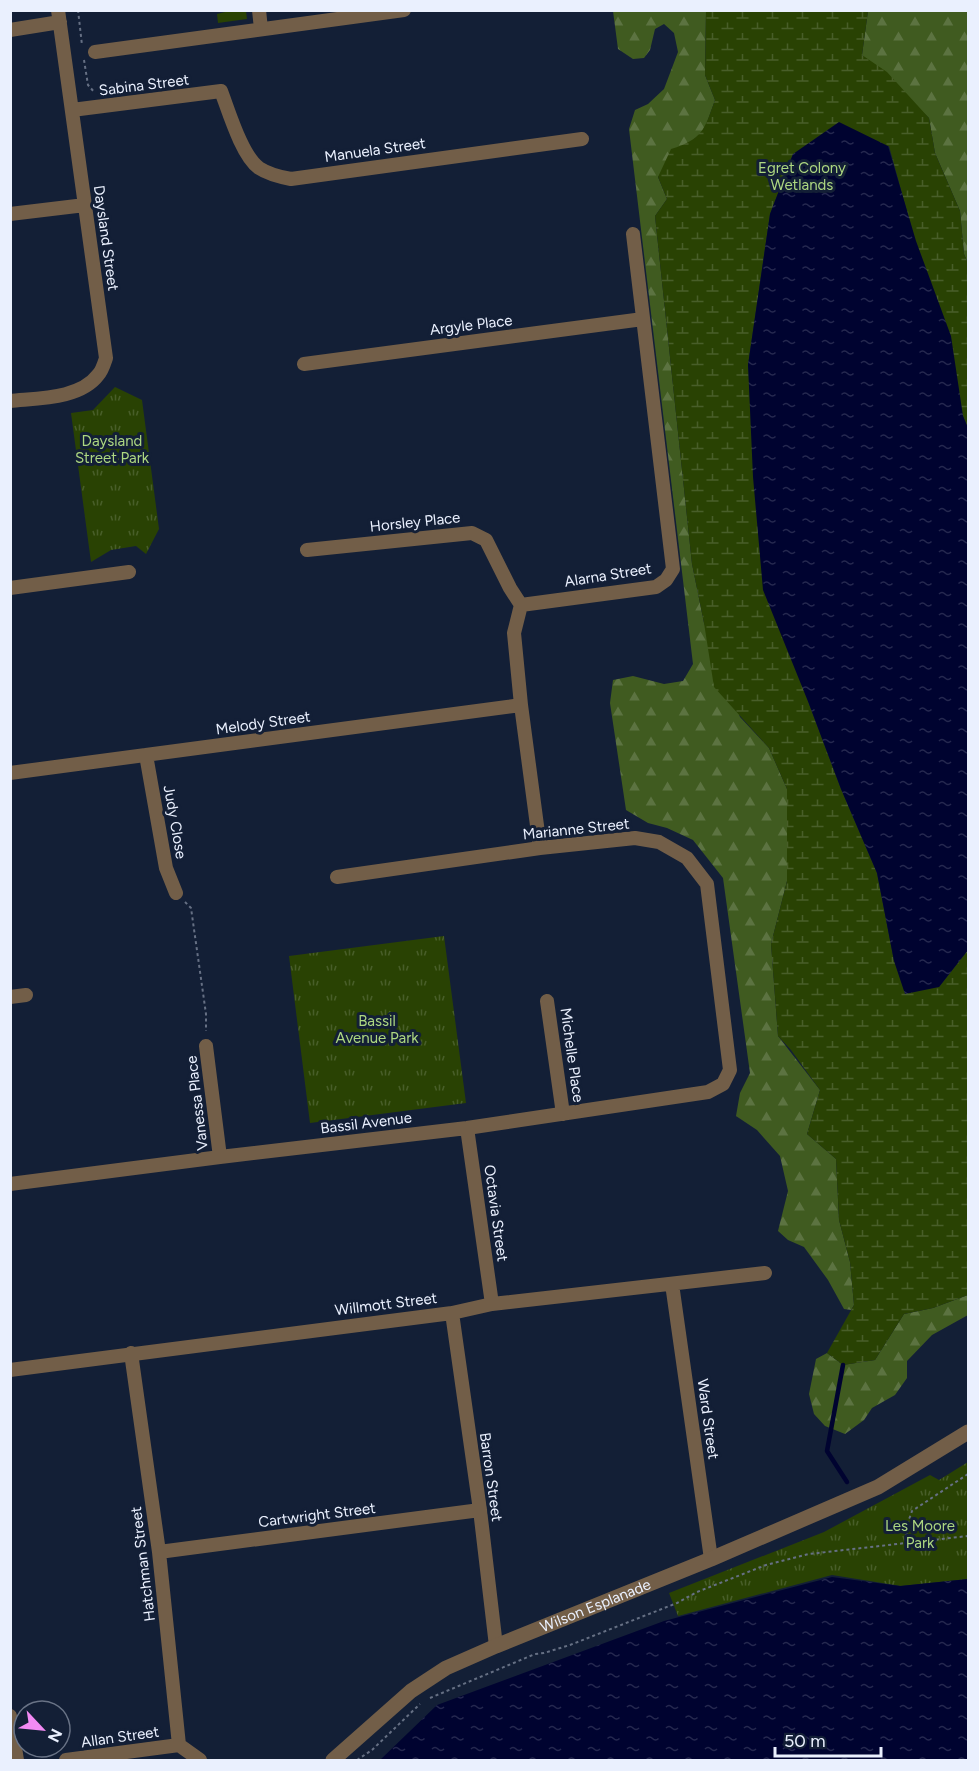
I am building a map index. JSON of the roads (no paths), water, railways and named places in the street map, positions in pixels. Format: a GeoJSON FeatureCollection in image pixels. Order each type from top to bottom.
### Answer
{"type":"FeatureCollection","features":[{"type":"Feature","properties":{"kind":"street"},"geometry":{"type":"LineString","coordinates":[[259,10],[261,29]]}},
{"type":"Feature","properties":{"kind":"street"},"geometry":{"type":"LineString","coordinates":[[95,52],[404,10]]}},
{"type":"Feature","properties":{"kind":"street"},"geometry":{"type":"LineString","coordinates":[[10,30],[59,16]]}},
{"type":"Feature","properties":{"kind":"street","name":"Daysland Street"},"geometry":{"type":"LineString","coordinates":[[10,401],[74,393],[87,387],[99,375],[106,358],[59,16]]}},
{"type":"Feature","properties":{"kind":"street","name":"Sabina Street"},"geometry":{"type":"LineString","coordinates":[[72,110],[221,91]]}},
{"type":"Feature","properties":{"kind":"street","name":"Manuela Street"},"geometry":{"type":"LineString","coordinates":[[221,91],[247,156],[259,168],[274,176],[291,179],[582,139]]}},
{"type":"Feature","properties":{"kind":"street"},"geometry":{"type":"LineString","coordinates":[[10,214],[85,205]]}},
{"type":"Feature","properties":{"kind":"street","name":"Alarna Street"},"geometry":{"type":"LineString","coordinates":[[521,605],[656,586],[666,580],[673,568],[633,234]]}},
{"type":"Feature","properties":{"kind":"street","name":"Argyle Place"},"geometry":{"type":"LineString","coordinates":[[304,364],[643,319]]}},
{"type":"Feature","properties":{"kind":"street","name":"Horsley Place"},"geometry":{"type":"LineString","coordinates":[[307,550],[472,533],[486,540],[521,605]]}},
{"type":"Feature","properties":{"kind":"street"},"geometry":{"type":"LineString","coordinates":[[10,588],[129,572]]}},
{"type":"Feature","properties":{"kind":"street"},"geometry":{"type":"LineString","coordinates":[[521,605],[514,633],[540,848]]}},
{"type":"Feature","properties":{"kind":"street","name":"Melody Street"},"geometry":{"type":"LineString","coordinates":[[10,773],[521,705]]}},
{"type":"Feature","properties":{"kind":"street","name":"Judy Close"},"geometry":{"type":"LineString","coordinates":[[147,755],[166,868],[176,893]]}},
{"type":"Feature","properties":{"kind":"street","name":"Marianne Street"},"geometry":{"type":"LineString","coordinates":[[337,877],[540,848],[635,838],[659,843],[687,858],[707,884],[730,1070],[723,1084]]}},
{"type":"Feature","properties":{"kind":"street"},"geometry":{"type":"LineString","coordinates":[[10,997],[26,995]]}},
{"type":"Feature","properties":{"kind":"street","name":"Michelle Place"},"geometry":{"type":"LineString","coordinates":[[548,1000],[563,1114]]}},
{"type":"Feature","properties":{"kind":"street","name":"Vanessa Place"},"geometry":{"type":"LineString","coordinates":[[207,1046],[220,1157]]}},
{"type":"Feature","properties":{"kind":"street","name":"Bassil Avenue"},"geometry":{"type":"LineString","coordinates":[[10,1184],[467,1128],[708,1092],[723,1084]]}},
{"type":"Feature","properties":{"kind":"street","name":"Octavia Street"},"geometry":{"type":"LineString","coordinates":[[467,1128],[492,1304]]}},
{"type":"Feature","properties":{"kind":"street","name":"Willmott Street"},"geometry":{"type":"LineString","coordinates":[[10,1370],[452,1313],[492,1304],[765,1273]]}},
{"type":"Feature","properties":{"kind":"street","name":"Ward Street"},"geometry":{"type":"LineString","coordinates":[[672,1284],[711,1559]]}},
{"type":"Feature","properties":{"kind":"street","name":"Barron Street"},"geometry":{"type":"LineString","coordinates":[[452,1313],[480,1510],[496,1646]]}},
{"type":"Feature","properties":{"kind":"street","name":"Hatchman Street"},"geometry":{"type":"LineString","coordinates":[[131,1353],[159,1552],[179,1745]]}},
{"type":"Feature","properties":{"kind":"street","name":"Wilson Esplanade"},"geometry":{"type":"LineString","coordinates":[[333,1761],[411,1691],[446,1668],[711,1559],[878,1487],[969,1432]]}},
{"type":"Feature","properties":{"kind":"street","name":"Cartwright Street"},"geometry":{"type":"LineString","coordinates":[[159,1552],[480,1510]]}},
{"type":"Feature","properties":{"kind":"street"},"geometry":{"type":"LineString","coordinates":[[10,1716],[17,1761]]}},
{"type":"Feature","properties":{"kind":"street"},"geometry":{"type":"LineString","coordinates":[[179,1745],[200,1761]]}},
{"type":"Feature","properties":{"kind":"street","name":"Allan Street"},"geometry":{"type":"LineString","coordinates":[[66,1761],[179,1745]]}},
{"type":"Feature","properties":{"kind":"water"},"geometry":{"type":"Polygon","coordinates":[[[839,122],[888,146],[916,241],[951,336],[963,416],[968,428],[968,950],[939,987],[905,994],[894,961],[877,873],[841,789],[763,590],[753,477],[748,365],[770,214],[793,154],[839,122]]]}},
{"type":"Feature","properties":{"kind":"water"},"geometry":{"type":"Polygon","coordinates":[[[832,1577],[900,1586],[968,1579],[968,1760],[380,1760],[437,1705],[664,1621],[832,1577]]]}},
{"type":"Feature","properties":{"kind":"waterway"},"geometry":{"type":"LineString","coordinates":[[843,1365],[827,1451],[847,1482]]}},
{"type":"Feature","properties":{"kind":"park label","name":"Egret Colony Wetlands"},"geometry":{"type":"Point","coordinates":[802,176]}},
{"type":"Feature","properties":{"kind":"park label","name":"Daysland Street Park"},"geometry":{"type":"Point","coordinates":[112,450]}},
{"type":"Feature","properties":{"kind":"park label","name":"Bassil Avenue Park"},"geometry":{"type":"Point","coordinates":[377,1030]}},
{"type":"Feature","properties":{"kind":"park label","name":"Les Moore Park"},"geometry":{"type":"Point","coordinates":[920,1534]}}]}
